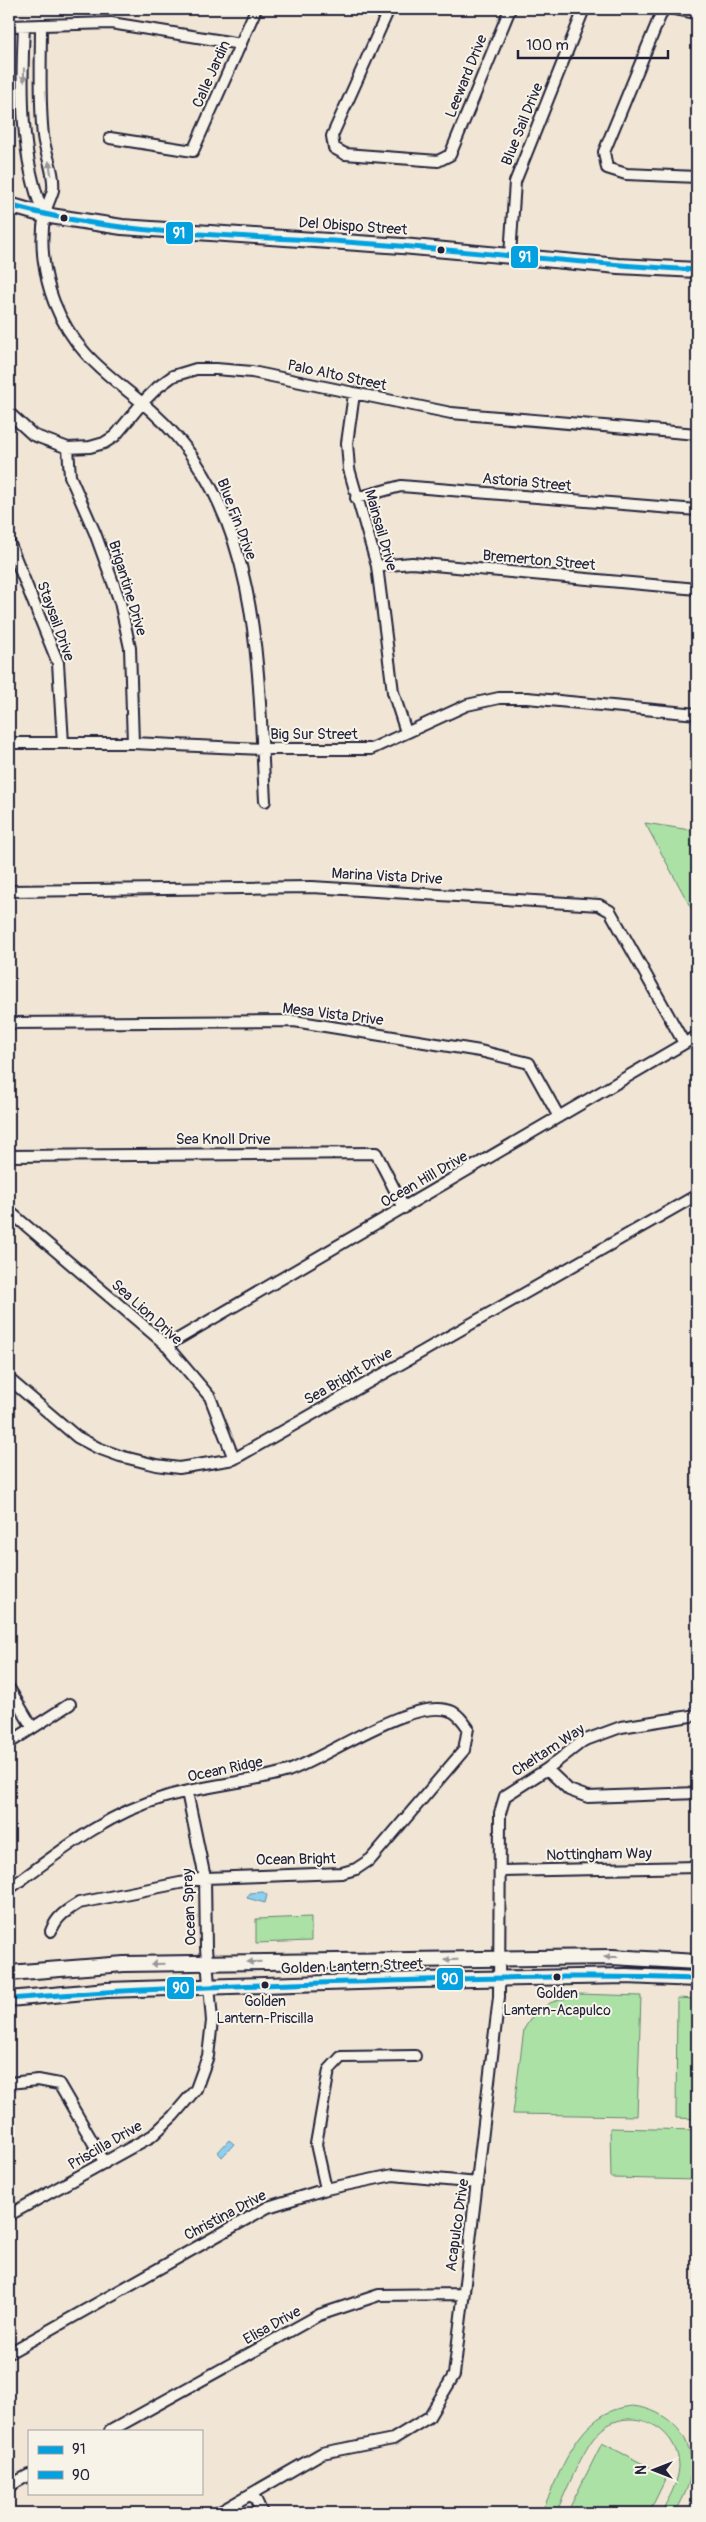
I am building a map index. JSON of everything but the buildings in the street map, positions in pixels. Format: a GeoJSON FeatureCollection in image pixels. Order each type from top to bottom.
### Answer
{"type":"FeatureCollection","features":[{"type":"Feature","properties":{"kind":"main road","name":"Del Obispo Street"},"geometry":{"type":"LineString","coordinates":[[9,205],[44,215],[122,227],[402,246],[618,266],[697,270]]}},
{"type":"Feature","properties":{"kind":"main road","name":"Golden Lantern Street"},"geometry":{"type":"LineString","coordinates":[[9,1973],[124,1964],[612,1957],[697,1962]]}},
{"type":"Feature","properties":{"kind":"main road","name":"Golden Lantern Street"},"geometry":{"type":"LineString","coordinates":[[9,1999],[107,1990],[500,1978],[626,1976],[697,1979]]}},
{"type":"Feature","properties":{"kind":"street","name":"Calle Jardin"},"geometry":{"type":"LineString","coordinates":[[110,138],[193,151],[256,9]]}},
{"type":"Feature","properties":{"kind":"street","name":"Leeward Drive"},"geometry":{"type":"LineString","coordinates":[[389,9],[332,136],[334,148],[345,154],[438,161],[450,155],[510,9]]}},
{"type":"Feature","properties":{"kind":"street","name":"Blue Sail Drive"},"geometry":{"type":"LineString","coordinates":[[510,255],[515,182],[584,9]]}},
{"type":"Feature","properties":{"kind":"street"},"geometry":{"type":"LineString","coordinates":[[663,9],[604,152],[607,168],[626,174],[697,177]]}},
{"type":"Feature","properties":{"kind":"street"},"geometry":{"type":"LineString","coordinates":[[676,9],[697,12]]}},
{"type":"Feature","properties":{"kind":"street"},"geometry":{"type":"LineString","coordinates":[[9,26],[111,23],[241,44]]}},
{"type":"Feature","properties":{"kind":"street","name":"Blue Fin Drive"},"geometry":{"type":"LineString","coordinates":[[41,25],[43,137],[52,171],[53,190],[44,215],[43,250],[46,272],[54,300],[63,321],[77,344],[96,366],[143,402],[174,433],[196,460],[212,489],[230,534],[243,580],[254,632],[265,802]]}},
{"type":"Feature","properties":{"kind":"street","name":"Blue Fin Drive"},"geometry":{"type":"LineString","coordinates":[[24,26],[25,141],[34,191],[44,215]]}},
{"type":"Feature","properties":{"kind":"street","name":"Palo Alto Street"},"geometry":{"type":"LineString","coordinates":[[9,413],[33,435],[68,448],[90,447],[104,443],[115,436],[158,386],[173,376],[196,369],[252,372],[451,412],[697,434]]}},
{"type":"Feature","properties":{"kind":"street","name":"Mainsail Drive"},"geometry":{"type":"LineString","coordinates":[[354,394],[347,443],[349,469],[377,566],[393,692],[406,732]]}},
{"type":"Feature","properties":{"kind":"street","name":"Brigantine Drive"},"geometry":{"type":"LineString","coordinates":[[68,448],[70,476],[95,533],[120,602],[130,648],[133,743]]}},
{"type":"Feature","properties":{"kind":"street","name":"Astoria Street"},"geometry":{"type":"LineString","coordinates":[[356,498],[401,486],[697,510]]}},
{"type":"Feature","properties":{"kind":"street","name":"Staysail Drive"},"geometry":{"type":"LineString","coordinates":[[9,542],[58,663],[63,743]]}},
{"type":"Feature","properties":{"kind":"street","name":"Bremerton Street"},"geometry":{"type":"LineString","coordinates":[[377,566],[412,563],[697,589]]}},
{"type":"Feature","properties":{"kind":"street","name":"Big Sur Street"},"geometry":{"type":"LineString","coordinates":[[9,743],[133,743],[262,749],[371,749],[466,705],[499,698],[527,698],[697,714]]}},
{"type":"Feature","properties":{"kind":"street","name":"Marina Vista Drive"},"geometry":{"type":"LineString","coordinates":[[9,891],[312,887],[599,905],[610,912],[684,1043]]}},
{"type":"Feature","properties":{"kind":"street","name":"Mesa Vista Drive"},"geometry":{"type":"LineString","coordinates":[[9,1023],[294,1021],[480,1051],[529,1063],[559,1117]]}},
{"type":"Feature","properties":{"kind":"street","name":"Ocean Hill Drive"},"geometry":{"type":"LineString","coordinates":[[166,1346],[697,1036]]}},
{"type":"Feature","properties":{"kind":"street","name":"Sea Knoll Drive"},"geometry":{"type":"LineString","coordinates":[[9,1156],[376,1154],[404,1208]]}},
{"type":"Feature","properties":{"kind":"street","name":"Sea Bright Drive"},"geometry":{"type":"LineString","coordinates":[[9,1379],[77,1437],[113,1454],[156,1465],[179,1468],[234,1458],[697,1195]]}},
{"type":"Feature","properties":{"kind":"street","name":"Sea Lion Drive"},"geometry":{"type":"LineString","coordinates":[[9,1211],[166,1346],[210,1397],[234,1458]]}},
{"type":"Feature","properties":{"kind":"street"},"geometry":{"type":"LineString","coordinates":[[9,1688],[32,1727]]}},
{"type":"Feature","properties":{"kind":"street"},"geometry":{"type":"LineString","coordinates":[[9,1743],[70,1704]]}},
{"type":"Feature","properties":{"kind":"street","name":"Ocean Ridge"},"geometry":{"type":"LineString","coordinates":[[9,1888],[78,1837],[140,1806],[167,1796],[287,1771],[371,1729],[412,1714],[444,1710],[458,1716]]}},
{"type":"Feature","properties":{"kind":"street","name":"Cheltam Way"},"geometry":{"type":"LineString","coordinates":[[505,1796],[547,1769],[583,1741],[621,1727],[697,1715]]}},
{"type":"Feature","properties":{"kind":"street","name":"Ocean Bright"},"geometry":{"type":"LineString","coordinates":[[51,1931],[55,1920],[64,1911],[79,1903],[205,1878],[342,1873],[356,1869],[372,1859],[464,1750],[468,1728],[458,1716]]}},
{"type":"Feature","properties":{"kind":"street"},"geometry":{"type":"LineString","coordinates":[[547,1769],[569,1790],[588,1797],[697,1793]]}},
{"type":"Feature","properties":{"kind":"street","name":"Ocean Spray"},"geometry":{"type":"LineString","coordinates":[[187,1792],[205,1878],[207,1963]]}},
{"type":"Feature","properties":{"kind":"street","name":"Acapulco Drive"},"geometry":{"type":"LineString","coordinates":[[218,2513],[322,2453],[393,2440],[428,2417],[454,2375],[478,2183],[500,1978],[500,1813],[505,1796]]}},
{"type":"Feature","properties":{"kind":"street","name":"Nottingham Way"},"geometry":{"type":"LineString","coordinates":[[500,1871],[697,1867]]}},
{"type":"Feature","properties":{"kind":"street","name":"Priscilla Drive"},"geometry":{"type":"LineString","coordinates":[[9,2215],[152,2136],[173,2116],[196,2089],[208,2056],[212,2021],[207,1963]]}},
{"type":"Feature","properties":{"kind":"street"},"geometry":{"type":"LineString","coordinates":[[326,2188],[316,2144],[329,2070],[341,2057],[415,2056]]}},
{"type":"Feature","properties":{"kind":"street"},"geometry":{"type":"LineString","coordinates":[[9,2083],[38,2080],[59,2084],[66,2091],[105,2163]]}},
{"type":"Feature","properties":{"kind":"street","name":"Christina Drive"},"geometry":{"type":"LineString","coordinates":[[9,2353],[268,2207],[326,2188],[393,2175],[478,2183]]}},
{"type":"Feature","properties":{"kind":"street","name":"Elisa Drive"},"geometry":{"type":"LineString","coordinates":[[112,2430],[319,2316],[379,2295],[463,2294]]}},
{"type":"Feature","properties":{"kind":"street"},"geometry":{"type":"LineString","coordinates":[[9,2486],[28,2476]]}},
{"type":"Feature","properties":{"kind":"street"},"geometry":{"type":"LineString","coordinates":[[252,2494],[262,2513]]}},
{"type":"Feature","properties":{"kind":"green space"},"geometry":{"type":"Polygon","coordinates":[[[645,823],[697,831],[697,919],[645,823]]]}},
{"type":"Feature","properties":{"kind":"green space"},"geometry":{"type":"Polygon","coordinates":[[[311,1917],[311,1941],[256,1943],[256,1919],[311,1917]]]}},
{"type":"Feature","properties":{"kind":"green space"},"geometry":{"type":"Polygon","coordinates":[[[578,1994],[641,1996],[637,2116],[513,2114],[524,2029],[533,2015],[550,2003],[578,1994]]]}},
{"type":"Feature","properties":{"kind":"green space"},"geometry":{"type":"Polygon","coordinates":[[[677,1998],[697,1999],[697,2119],[676,2118],[677,1998]]]}},
{"type":"Feature","properties":{"kind":"green space"},"geometry":{"type":"Polygon","coordinates":[[[610,2128],[697,2130],[697,2180],[611,2178],[610,2128]]]}},
{"type":"Feature","properties":{"kind":"green space"},"geometry":{"type":"Polygon","coordinates":[[[632,2406],[645,2408],[657,2413],[678,2428],[685,2439],[691,2463],[690,2477],[684,2496],[675,2513],[661,2513],[677,2479],[679,2467],[677,2453],[671,2440],[650,2423],[624,2419],[611,2423],[593,2439],[581,2459],[556,2513],[541,2513],[565,2462],[585,2431],[598,2419],[613,2410],[632,2406]]]}},
{"type":"Feature","properties":{"kind":"green space"},"geometry":{"type":"Polygon","coordinates":[[[602,2443],[667,2476],[649,2513],[567,2513],[602,2443]]]}},
{"type":"Feature","properties":{"kind":"water"},"geometry":{"type":"Polygon","coordinates":[[[263,1892],[267,1895],[265,1903],[247,1898],[250,1893],[263,1892]]]}},
{"type":"Feature","properties":{"kind":"water"},"geometry":{"type":"Polygon","coordinates":[[[229,2140],[234,2144],[222,2157],[218,2152],[229,2140]]]}},
{"type":"Feature","properties":{"kind":"transit line","name":"91"},"geometry":{"type":"LineString","coordinates":[[9,205],[91,223],[133,228],[346,242],[697,270]]}},
{"type":"Feature","properties":{"kind":"transit line","name":"90"},"geometry":{"type":"LineString","coordinates":[[9,1999],[221,1986],[480,1978],[697,1979]]}},
{"type":"Feature","properties":{"kind":"place","name":"Golden Lantern-Acapulco"},"geometry":{"type":"Point","coordinates":[557,1977]}},
{"type":"Feature","properties":{"kind":"place","name":"Golden Lantern-Priscilla"},"geometry":{"type":"Point","coordinates":[265,1985]}}]}
